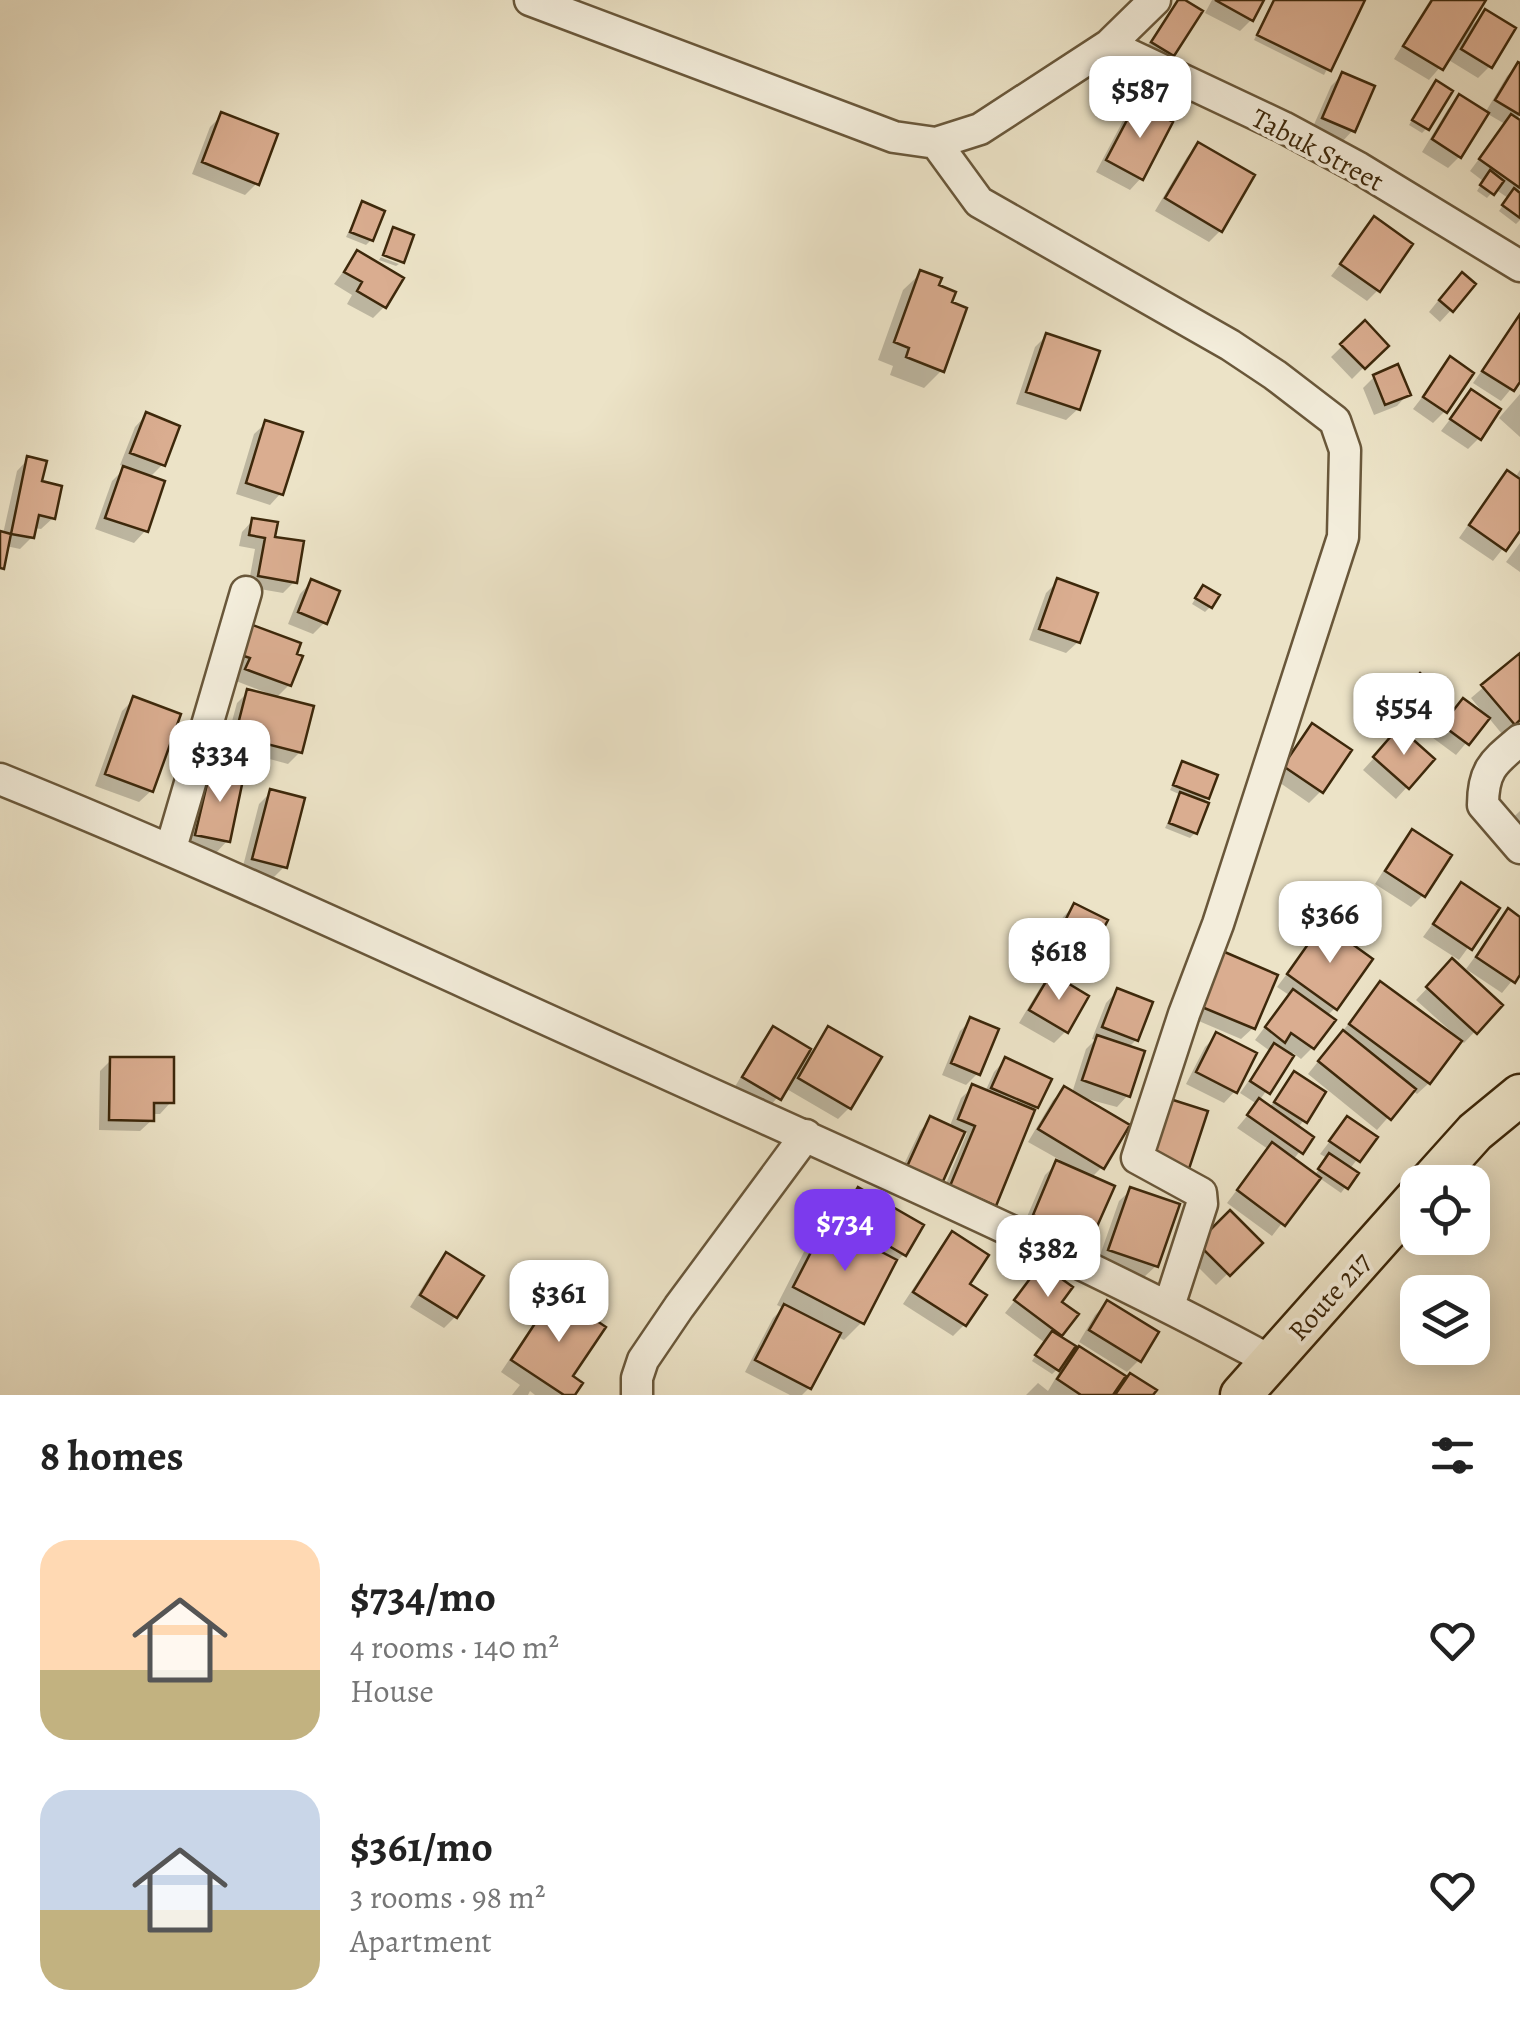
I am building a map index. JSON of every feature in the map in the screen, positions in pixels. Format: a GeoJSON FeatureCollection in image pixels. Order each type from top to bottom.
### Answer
{"type":"FeatureCollection","features":[{"type":"Feature","properties":{"kind":"main road"},"geometry":{"type":"LineString","coordinates":[[1445,1165],[1475,1132],[1520,1095]]}},
{"type":"Feature","properties":{"kind":"main road","name":"Route 217"},"geometry":{"type":"LineString","coordinates":[[1241,1395],[1400,1216]]}},
{"type":"Feature","properties":{"kind":"street"},"geometry":{"type":"LineString","coordinates":[[530,0],[894,138],[936,144],[980,129],[1109,46],[1155,0]]}},
{"type":"Feature","properties":{"kind":"street","name":"Tabuk Street"},"geometry":{"type":"LineString","coordinates":[[1109,46],[1298,135],[1520,266]]}},
{"type":"Feature","properties":{"kind":"street"},"geometry":{"type":"LineString","coordinates":[[936,144],[979,202],[1230,345],[1276,376],[1334,421],[1345,450],[1342,536],[1218,924],[1137,1158],[1201,1193],[1202,1204],[1170,1306]]}},
{"type":"Feature","properties":{"kind":"street"},"geometry":{"type":"LineString","coordinates":[[171,848],[246,592]]}},
{"type":"Feature","properties":{"kind":"street"},"geometry":{"type":"LineString","coordinates":[[1520,740],[1492,764],[1483,784],[1483,806],[1520,848]]}},
{"type":"Feature","properties":{"kind":"street"},"geometry":{"type":"LineString","coordinates":[[0,780],[171,848],[806,1135],[1170,1306],[1271,1361]]}},
{"type":"Feature","properties":{"kind":"street"},"geometry":{"type":"LineString","coordinates":[[637,1395],[643,1360],[806,1135]]}},
{"type":"Feature","properties":{"kind":"building"},"geometry":{"type":"Polygon","coordinates":[[[1178,0],[1203,11],[1174,56],[1151,42],[1178,0]]]}},
{"type":"Feature","properties":{"kind":"building"},"geometry":{"type":"Polygon","coordinates":[[[1215,0],[1264,0],[1253,21],[1215,0]]]}},
{"type":"Feature","properties":{"kind":"building"},"geometry":{"type":"Polygon","coordinates":[[[1274,0],[1365,0],[1331,71],[1257,35],[1274,0]]]}},
{"type":"Feature","properties":{"kind":"building"},"geometry":{"type":"Polygon","coordinates":[[[1432,0],[1486,0],[1443,70],[1403,46],[1432,0]]]}},
{"type":"Feature","properties":{"kind":"building"},"geometry":{"type":"Polygon","coordinates":[[[1485,9],[1516,28],[1492,68],[1461,49],[1485,9]]]}},
{"type":"Feature","properties":{"kind":"building"},"geometry":{"type":"Polygon","coordinates":[[[1520,63],[1520,115],[1495,100],[1520,63]]]}},
{"type":"Feature","properties":{"kind":"building"},"geometry":{"type":"Polygon","coordinates":[[[1342,72],[1375,86],[1355,132],[1322,118],[1342,72]]]}},
{"type":"Feature","properties":{"kind":"building"},"geometry":{"type":"Polygon","coordinates":[[[1436,80],[1453,91],[1429,130],[1412,120],[1436,80]]]}},
{"type":"Feature","properties":{"kind":"building"},"geometry":{"type":"Polygon","coordinates":[[[1459,94],[1489,113],[1461,158],[1432,139],[1459,94]]]}},
{"type":"Feature","properties":{"kind":"building"},"geometry":{"type":"Polygon","coordinates":[[[1136,103],[1173,122],[1143,180],[1106,160],[1136,103]]]}},
{"type":"Feature","properties":{"kind":"building"},"geometry":{"type":"Polygon","coordinates":[[[221,112],[278,134],[259,185],[202,162],[221,112]]]}},
{"type":"Feature","properties":{"kind":"building"},"geometry":{"type":"Polygon","coordinates":[[[1511,114],[1520,120],[1520,188],[1479,159],[1511,114]]]}},
{"type":"Feature","properties":{"kind":"building"},"geometry":{"type":"Polygon","coordinates":[[[1198,142],[1255,175],[1222,232],[1165,198],[1198,142]]]}},
{"type":"Feature","properties":{"kind":"building"},"geometry":{"type":"Polygon","coordinates":[[[1490,170],[1504,181],[1494,195],[1480,185],[1490,170]]]}},
{"type":"Feature","properties":{"kind":"building"},"geometry":{"type":"Polygon","coordinates":[[[1514,188],[1520,193],[1520,218],[1502,205],[1514,188]]]}},
{"type":"Feature","properties":{"kind":"building"},"geometry":{"type":"Polygon","coordinates":[[[362,201],[385,211],[373,241],[350,232],[362,201]]]}},
{"type":"Feature","properties":{"kind":"building"},"geometry":{"type":"Polygon","coordinates":[[[1374,216],[1413,244],[1380,292],[1340,264],[1374,216]]]}},
{"type":"Feature","properties":{"kind":"building"},"geometry":{"type":"Polygon","coordinates":[[[393,227],[414,235],[404,263],[383,255],[393,227]]]}},
{"type":"Feature","properties":{"kind":"building"},"geometry":{"type":"Polygon","coordinates":[[[357,250],[404,278],[386,308],[357,291],[362,282],[344,272],[357,250]]]}},
{"type":"Feature","properties":{"kind":"building"},"geometry":{"type":"Polygon","coordinates":[[[920,270],[942,278],[939,285],[956,292],[952,302],[967,308],[944,372],[906,357],[909,348],[894,342],[920,270]]]}},
{"type":"Feature","properties":{"kind":"building"},"geometry":{"type":"Polygon","coordinates":[[[1462,272],[1476,284],[1453,312],[1439,300],[1462,272]]]}},
{"type":"Feature","properties":{"kind":"building"},"geometry":{"type":"Polygon","coordinates":[[[1520,314],[1520,382],[1514,391],[1482,371],[1520,314]]]}},
{"type":"Feature","properties":{"kind":"building"},"geometry":{"type":"Polygon","coordinates":[[[1365,320],[1389,346],[1365,369],[1340,344],[1365,320]]]}},
{"type":"Feature","properties":{"kind":"building"},"geometry":{"type":"Polygon","coordinates":[[[1046,333],[1100,351],[1080,410],[1026,392],[1046,333]]]}},
{"type":"Feature","properties":{"kind":"building"},"geometry":{"type":"Polygon","coordinates":[[[1450,356],[1474,373],[1447,413],[1423,397],[1450,356]]]}},
{"type":"Feature","properties":{"kind":"building"},"geometry":{"type":"Polygon","coordinates":[[[1398,364],[1411,395],[1385,405],[1373,375],[1398,364]]]}},
{"type":"Feature","properties":{"kind":"building"},"geometry":{"type":"Polygon","coordinates":[[[1471,389],[1501,409],[1481,440],[1450,419],[1471,389]]]}},
{"type":"Feature","properties":{"kind":"building"},"geometry":{"type":"Polygon","coordinates":[[[146,412],[180,426],[165,466],[130,453],[146,412]]]}},
{"type":"Feature","properties":{"kind":"building"},"geometry":{"type":"Polygon","coordinates":[[[265,420],[303,432],[283,495],[246,483],[265,420]]]}},
{"type":"Feature","properties":{"kind":"building"},"geometry":{"type":"Polygon","coordinates":[[[27,456],[47,461],[42,481],[62,486],[55,519],[39,515],[34,538],[11,534],[27,456]]]}},
{"type":"Feature","properties":{"kind":"building"},"geometry":{"type":"Polygon","coordinates":[[[123,466],[165,481],[148,532],[105,518],[123,466]]]}},
{"type":"Feature","properties":{"kind":"building"},"geometry":{"type":"Polygon","coordinates":[[[1507,470],[1520,479],[1520,531],[1506,551],[1469,525],[1507,470]]]}},
{"type":"Feature","properties":{"kind":"building"},"geometry":{"type":"Polygon","coordinates":[[[252,518],[278,522],[275,537],[304,541],[297,583],[258,576],[265,538],[249,535],[252,518]]]}},
{"type":"Feature","properties":{"kind":"building"},"geometry":{"type":"Polygon","coordinates":[[[0,531],[11,534],[4,569],[0,568],[0,531]]]}},
{"type":"Feature","properties":{"kind":"building"},"geometry":{"type":"Polygon","coordinates":[[[1057,578],[1098,593],[1080,643],[1039,629],[1057,578]]]}},
{"type":"Feature","properties":{"kind":"building"},"geometry":{"type":"Polygon","coordinates":[[[311,579],[340,591],[327,624],[298,612],[311,579]]]}},
{"type":"Feature","properties":{"kind":"building"},"geometry":{"type":"Polygon","coordinates":[[[1203,585],[1220,595],[1212,608],[1195,598],[1203,585]]]}},
{"type":"Feature","properties":{"kind":"building"},"geometry":{"type":"Polygon","coordinates":[[[250,624],[301,643],[297,654],[303,656],[291,686],[245,669],[250,658],[238,654],[250,624]]]}},
{"type":"Feature","properties":{"kind":"building"},"geometry":{"type":"Polygon","coordinates":[[[1520,653],[1520,720],[1515,725],[1481,685],[1520,653]]]}},
{"type":"Feature","properties":{"kind":"building"},"geometry":{"type":"Polygon","coordinates":[[[1420,673],[1445,697],[1414,731],[1389,708],[1420,673]]]}},
{"type":"Feature","properties":{"kind":"building"},"geometry":{"type":"Polygon","coordinates":[[[247,689],[314,706],[302,753],[235,736],[247,689]]]}},
{"type":"Feature","properties":{"kind":"building"},"geometry":{"type":"Polygon","coordinates":[[[133,696],[181,714],[153,792],[105,774],[133,696]]]}},
{"type":"Feature","properties":{"kind":"building"},"geometry":{"type":"Polygon","coordinates":[[[1463,698],[1490,718],[1469,745],[1442,725],[1463,698]]]}},
{"type":"Feature","properties":{"kind":"building"},"geometry":{"type":"Polygon","coordinates":[[[1312,723],[1352,750],[1323,793],[1283,766],[1312,723]]]}},
{"type":"Feature","properties":{"kind":"building"},"geometry":{"type":"Polygon","coordinates":[[[1399,727],[1435,759],[1409,789],[1373,757],[1399,727]]]}},
{"type":"Feature","properties":{"kind":"building"},"geometry":{"type":"Polygon","coordinates":[[[1182,761],[1218,775],[1209,799],[1173,785],[1182,761]]]}},
{"type":"Feature","properties":{"kind":"building"},"geometry":{"type":"Polygon","coordinates":[[[211,767],[244,775],[230,842],[195,835],[211,767]]]}},
{"type":"Feature","properties":{"kind":"building"},"geometry":{"type":"Polygon","coordinates":[[[270,789],[305,798],[287,868],[252,859],[270,789]]]}},
{"type":"Feature","properties":{"kind":"building"},"geometry":{"type":"Polygon","coordinates":[[[1180,792],[1209,803],[1197,834],[1169,823],[1180,792]]]}},
{"type":"Feature","properties":{"kind":"building"},"geometry":{"type":"Polygon","coordinates":[[[1412,829],[1452,855],[1425,897],[1385,871],[1412,829]]]}},
{"type":"Feature","properties":{"kind":"building"},"geometry":{"type":"Polygon","coordinates":[[[1461,882],[1500,908],[1472,950],[1433,924],[1461,882]]]}},
{"type":"Feature","properties":{"kind":"building"},"geometry":{"type":"Polygon","coordinates":[[[1074,903],[1108,920],[1090,954],[1057,937],[1074,903]]]}},
{"type":"Feature","properties":{"kind":"building"},"geometry":{"type":"Polygon","coordinates":[[[1508,908],[1520,917],[1520,975],[1515,983],[1476,957],[1508,908]]]}},
{"type":"Feature","properties":{"kind":"building"},"geometry":{"type":"Polygon","coordinates":[[[1323,923],[1373,959],[1337,1010],[1287,974],[1323,923]]]}},
{"type":"Feature","properties":{"kind":"building"},"geometry":{"type":"Polygon","coordinates":[[[1220,950],[1278,975],[1255,1029],[1197,1005],[1220,950]]]}},
{"type":"Feature","properties":{"kind":"building"},"geometry":{"type":"Polygon","coordinates":[[[1452,958],[1503,1005],[1477,1034],[1426,987],[1452,958]]]}},
{"type":"Feature","properties":{"kind":"building"},"geometry":{"type":"Polygon","coordinates":[[[1051,973],[1089,996],[1068,1033],[1029,1010],[1051,973]]]}},
{"type":"Feature","properties":{"kind":"building"},"geometry":{"type":"Polygon","coordinates":[[[1380,981],[1462,1041],[1430,1084],[1349,1024],[1380,981]]]}},
{"type":"Feature","properties":{"kind":"building"},"geometry":{"type":"Polygon","coordinates":[[[1117,988],[1153,1002],[1138,1041],[1102,1027],[1117,988]]]}},
{"type":"Feature","properties":{"kind":"building"},"geometry":{"type":"Polygon","coordinates":[[[1293,989],[1336,1020],[1314,1049],[1291,1033],[1285,1043],[1265,1027],[1293,989]]]}},
{"type":"Feature","properties":{"kind":"building"},"geometry":{"type":"Polygon","coordinates":[[[970,1017],[999,1029],[980,1075],[951,1063],[970,1017]]]}},
{"type":"Feature","properties":{"kind":"building"},"geometry":{"type":"Polygon","coordinates":[[[773,1026],[811,1049],[781,1100],[742,1077],[773,1026]]]}},
{"type":"Feature","properties":{"kind":"building"},"geometry":{"type":"Polygon","coordinates":[[[828,1026],[882,1057],[851,1109],[798,1078],[828,1026]]]}},
{"type":"Feature","properties":{"kind":"building"},"geometry":{"type":"Polygon","coordinates":[[[1343,1030],[1416,1089],[1391,1120],[1318,1061],[1343,1030]]]}},
{"type":"Feature","properties":{"kind":"building"},"geometry":{"type":"Polygon","coordinates":[[[1216,1032],[1257,1053],[1237,1093],[1196,1072],[1216,1032]]]}},
{"type":"Feature","properties":{"kind":"building"},"geometry":{"type":"Polygon","coordinates":[[[1097,1035],[1145,1051],[1130,1097],[1082,1080],[1097,1035]]]}},
{"type":"Feature","properties":{"kind":"building"},"geometry":{"type":"Polygon","coordinates":[[[1274,1043],[1294,1056],[1270,1094],[1250,1081],[1274,1043]]]}},
{"type":"Feature","properties":{"kind":"building"},"geometry":{"type":"Polygon","coordinates":[[[110,1057],[174,1057],[174,1103],[154,1103],[154,1121],[109,1120],[110,1057]]]}},
{"type":"Feature","properties":{"kind":"building"},"geometry":{"type":"Polygon","coordinates":[[[1005,1057],[1052,1079],[1038,1108],[991,1088],[1005,1057]]]}},
{"type":"Feature","properties":{"kind":"building"},"geometry":{"type":"Polygon","coordinates":[[[1294,1071],[1326,1092],[1307,1123],[1274,1102],[1294,1071]]]}},
{"type":"Feature","properties":{"kind":"building"},"geometry":{"type":"Polygon","coordinates":[[[972,1084],[1035,1110],[996,1206],[950,1186],[975,1126],[958,1119],[972,1084]]]}},
{"type":"Feature","properties":{"kind":"building"},"geometry":{"type":"Polygon","coordinates":[[[1064,1086],[1130,1125],[1104,1169],[1038,1129],[1064,1086]]]}},
{"type":"Feature","properties":{"kind":"building"},"geometry":{"type":"Polygon","coordinates":[[[1259,1098],[1314,1137],[1303,1154],[1247,1115],[1259,1098]]]}},
{"type":"Feature","properties":{"kind":"building"},"geometry":{"type":"Polygon","coordinates":[[[1170,1099],[1208,1111],[1189,1169],[1152,1156],[1170,1099]]]}},
{"type":"Feature","properties":{"kind":"building"},"geometry":{"type":"Polygon","coordinates":[[[930,1116],[965,1132],[940,1188],[905,1171],[930,1116]]]}},
{"type":"Feature","properties":{"kind":"building"},"geometry":{"type":"Polygon","coordinates":[[[1347,1116],[1378,1137],[1360,1162],[1329,1141],[1347,1116]]]}},
{"type":"Feature","properties":{"kind":"building"},"geometry":{"type":"Polygon","coordinates":[[[1272,1142],[1321,1178],[1285,1226],[1237,1190],[1272,1142]]]}},
{"type":"Feature","properties":{"kind":"building"},"geometry":{"type":"Polygon","coordinates":[[[1329,1153],[1359,1173],[1348,1189],[1318,1169],[1329,1153]]]}},
{"type":"Feature","properties":{"kind":"building"},"geometry":{"type":"Polygon","coordinates":[[[1056,1160],[1115,1186],[1091,1240],[1033,1215],[1056,1160]]]}},
{"type":"Feature","properties":{"kind":"building"},"geometry":{"type":"Polygon","coordinates":[[[858,1187],[924,1225],[906,1256],[840,1217],[858,1187]]]}},
{"type":"Feature","properties":{"kind":"building"},"geometry":{"type":"Polygon","coordinates":[[[1130,1187],[1180,1204],[1158,1267],[1108,1250],[1130,1187]]]}},
{"type":"Feature","properties":{"kind":"building"},"geometry":{"type":"Polygon","coordinates":[[[1230,1210],[1263,1243],[1230,1276],[1197,1243],[1230,1210]]]}},
{"type":"Feature","properties":{"kind":"building"},"geometry":{"type":"Polygon","coordinates":[[[826,1223],[897,1260],[864,1324],[793,1287],[826,1223]]]}},
{"type":"Feature","properties":{"kind":"building"},"geometry":{"type":"Polygon","coordinates":[[[952,1231],[989,1255],[970,1284],[987,1295],[966,1326],[913,1292],[952,1231]]]}},
{"type":"Feature","properties":{"kind":"building"},"geometry":{"type":"Polygon","coordinates":[[[446,1252],[484,1276],[457,1318],[420,1295],[446,1252]]]}},
{"type":"Feature","properties":{"kind":"building"},"geometry":{"type":"Polygon","coordinates":[[[1041,1264],[1073,1287],[1062,1302],[1079,1314],[1062,1336],[1014,1300],[1041,1264]]]}},
{"type":"Feature","properties":{"kind":"building"},"geometry":{"type":"Polygon","coordinates":[[[555,1293],[606,1327],[573,1376],[583,1383],[575,1395],[564,1395],[511,1360],[555,1293]]]}},
{"type":"Feature","properties":{"kind":"building"},"geometry":{"type":"Polygon","coordinates":[[[1107,1300],[1159,1332],[1141,1362],[1089,1330],[1107,1300]]]}},
{"type":"Feature","properties":{"kind":"building"},"geometry":{"type":"Polygon","coordinates":[[[784,1304],[841,1333],[811,1389],[755,1360],[784,1304]]]}},
{"type":"Feature","properties":{"kind":"building"},"geometry":{"type":"Polygon","coordinates":[[[1052,1331],[1076,1346],[1059,1371],[1035,1355],[1052,1331]]]}},
{"type":"Feature","properties":{"kind":"building"},"geometry":{"type":"Polygon","coordinates":[[[1079,1346],[1126,1376],[1113,1395],[1081,1395],[1057,1379],[1079,1346]]]}},
{"type":"Feature","properties":{"kind":"building"},"geometry":{"type":"Polygon","coordinates":[[[1130,1373],[1157,1390],[1153,1395],[1115,1395],[1130,1373]]]}}]}
